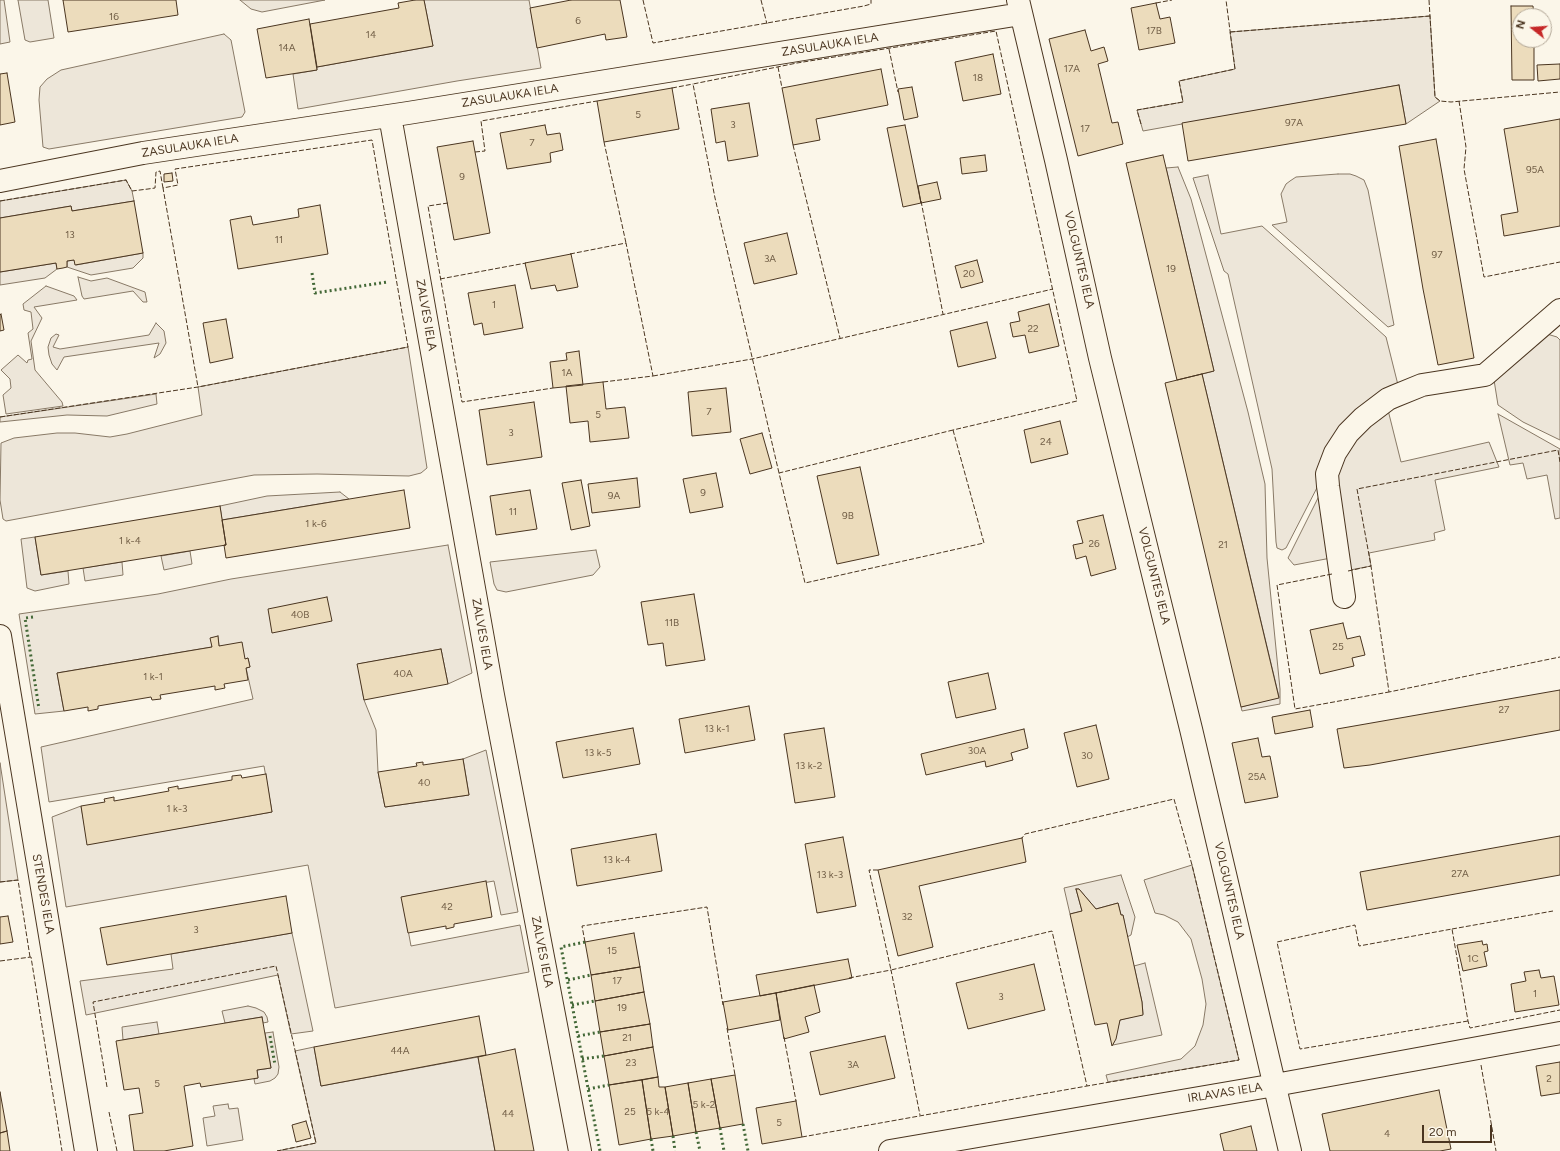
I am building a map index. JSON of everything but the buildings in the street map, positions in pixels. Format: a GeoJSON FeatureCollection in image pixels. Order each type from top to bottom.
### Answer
{"type":"FeatureCollection","features":[{"type":"Feature","properties":{"kind":"street","name":"ZASULAUKA IELA"},"geometry":{"type":"LineString","coordinates":[[0,181],[143,153],[390,116],[1020,7]]}},
{"type":"Feature","properties":{"kind":"street","name":"VOLGUNTES IELA"},"geometry":{"type":"LineString","coordinates":[[1020,7],[1100,358],[1193,736],[1290,1151]]}},
{"type":"Feature","properties":{"kind":"street","name":"ZALVES IELA"},"geometry":{"type":"LineString","coordinates":[[390,116],[493,695],[580,1151]]}},
{"type":"Feature","properties":{"kind":"street"},"geometry":{"type":"LineString","coordinates":[[1344,597],[1328,486],[1328,474],[1335,453],[1348,433],[1363,418],[1388,399],[1395,396],[1422,385],[1485,375],[1560,310]]}},
{"type":"Feature","properties":{"kind":"street","name":"STENDES IELA"},"geometry":{"type":"LineString","coordinates":[[0,636],[86,1151]]}},
{"type":"Feature","properties":{"kind":"street","name":"IRLAVAS IELA"},"geometry":{"type":"LineString","coordinates":[[892,1151],[928,1148],[1560,1033]]}},
{"type":"Feature","properties":{"kind":"shaded area"},"geometry":{"type":"Polygon","coordinates":[[[0,0],[4,0],[10,42],[0,44],[0,0]]]}},
{"type":"Feature","properties":{"kind":"shaded area"},"geometry":{"type":"Polygon","coordinates":[[[18,0],[48,0],[54,38],[30,42],[25,40],[18,0]]]}},
{"type":"Feature","properties":{"kind":"shaded area"},"geometry":{"type":"Polygon","coordinates":[[[240,0],[325,0],[262,12],[251,9],[240,0]]]}},
{"type":"Feature","properties":{"kind":"shaded area"},"geometry":{"type":"Polygon","coordinates":[[[424,0],[529,0],[541,68],[298,109],[293,74],[317,70],[317,67],[433,46],[424,0]]]}},
{"type":"Feature","properties":{"kind":"shaded area"},"geometry":{"type":"Polygon","coordinates":[[[1430,16],[1435,97],[1440,101],[1406,124],[1399,85],[1143,131],[1137,110],[1183,102],[1179,81],[1235,69],[1230,32],[1430,16]]]}},
{"type":"Feature","properties":{"kind":"shaded area"},"geometry":{"type":"Polygon","coordinates":[[[224,34],[231,40],[245,112],[242,117],[49,149],[43,147],[39,100],[40,87],[47,79],[61,70],[224,34]]]}},
{"type":"Feature","properties":{"kind":"shaded area"},"geometry":{"type":"Polygon","coordinates":[[[1178,167],[1191,199],[1248,412],[1265,484],[1267,558],[1280,689],[1280,704],[1242,711],[1241,707],[1279,697],[1202,374],[1214,371],[1166,168],[1178,167]]]}},
{"type":"Feature","properties":{"kind":"shaded area"},"geometry":{"type":"Polygon","coordinates":[[[1350,174],[1364,180],[1368,190],[1394,325],[1388,327],[1272,225],[1287,222],[1281,194],[1286,184],[1296,177],[1350,174]]]}},
{"type":"Feature","properties":{"kind":"shaded area"},"geometry":{"type":"Polygon","coordinates":[[[1208,175],[1221,234],[1262,226],[1386,337],[1398,385],[1322,478],[1286,548],[1282,550],[1277,548],[1276,542],[1272,469],[1228,274],[1224,271],[1193,178],[1208,175]]]}},
{"type":"Feature","properties":{"kind":"shaded area"},"geometry":{"type":"Polygon","coordinates":[[[126,180],[132,191],[134,201],[72,211],[71,206],[0,218],[0,201],[126,180]]]}},
{"type":"Feature","properties":{"kind":"shaded area"},"geometry":{"type":"Polygon","coordinates":[[[143,253],[143,258],[133,268],[91,275],[67,267],[67,261],[74,260],[76,265],[143,253]]]}},
{"type":"Feature","properties":{"kind":"shaded area"},"geometry":{"type":"Polygon","coordinates":[[[56,263],[57,269],[45,278],[0,285],[0,272],[56,263]]]}},
{"type":"Feature","properties":{"kind":"shaded area"},"geometry":{"type":"Polygon","coordinates":[[[78,277],[91,281],[107,278],[145,292],[147,302],[143,302],[133,291],[84,299],[78,277]]]}},
{"type":"Feature","properties":{"kind":"shaded area"},"geometry":{"type":"Polygon","coordinates":[[[46,286],[74,296],[77,300],[34,307],[42,318],[31,341],[35,370],[62,402],[63,406],[6,414],[3,395],[11,388],[10,379],[1,370],[18,355],[27,363],[28,360],[32,359],[28,333],[33,329],[31,312],[24,310],[23,304],[46,286]]]}},
{"type":"Feature","properties":{"kind":"shaded area"},"geometry":{"type":"Polygon","coordinates":[[[156,323],[164,331],[166,343],[160,354],[154,358],[159,343],[64,357],[57,370],[52,364],[48,347],[51,338],[56,334],[59,335],[53,347],[60,349],[149,335],[156,323]]]}},
{"type":"Feature","properties":{"kind":"shaded area"},"geometry":{"type":"Polygon","coordinates":[[[1547,334],[1557,337],[1560,340],[1560,440],[1523,422],[1498,405],[1494,380],[1547,334]]]}},
{"type":"Feature","properties":{"kind":"shaded area"},"geometry":{"type":"Polygon","coordinates":[[[408,347],[427,468],[421,473],[409,476],[317,474],[254,475],[6,521],[3,519],[0,500],[1,443],[14,438],[57,433],[75,433],[110,437],[127,434],[202,415],[198,387],[408,347]]]}},
{"type":"Feature","properties":{"kind":"shaded area"},"geometry":{"type":"Polygon","coordinates":[[[156,394],[157,404],[107,416],[67,415],[0,422],[0,417],[156,394]]]}},
{"type":"Feature","properties":{"kind":"shaded area"},"geometry":{"type":"Polygon","coordinates":[[[1387,406],[1401,462],[1489,442],[1499,467],[1435,480],[1445,530],[1434,533],[1435,540],[1369,553],[1371,566],[1345,571],[1336,464],[1346,444],[1387,406]]]}},
{"type":"Feature","properties":{"kind":"shaded area"},"geometry":{"type":"Polygon","coordinates":[[[1498,414],[1560,449],[1560,518],[1555,519],[1547,475],[1527,479],[1523,463],[1510,465],[1498,414]]]}},
{"type":"Feature","properties":{"kind":"shaded area"},"geometry":{"type":"Polygon","coordinates":[[[1324,486],[1331,558],[1294,565],[1288,558],[1324,486]]]}},
{"type":"Feature","properties":{"kind":"shaded area"},"geometry":{"type":"Polygon","coordinates":[[[340,492],[349,499],[222,520],[220,506],[267,496],[340,492]]]}},
{"type":"Feature","properties":{"kind":"shaded area"},"geometry":{"type":"Polygon","coordinates":[[[35,537],[41,575],[68,571],[69,584],[35,591],[27,588],[21,539],[35,537]]]}},
{"type":"Feature","properties":{"kind":"shaded area"},"geometry":{"type":"Polygon","coordinates":[[[448,545],[472,673],[448,684],[441,649],[358,664],[364,700],[376,730],[378,772],[385,807],[469,795],[463,759],[486,750],[518,912],[501,915],[494,881],[402,897],[411,946],[520,925],[529,972],[335,1008],[308,865],[66,907],[52,817],[81,806],[88,844],[272,812],[264,766],[49,802],[41,747],[253,699],[246,668],[250,667],[248,658],[245,659],[219,646],[218,637],[211,638],[212,647],[57,673],[64,711],[35,714],[19,614],[158,594],[231,579],[448,545]]]}},
{"type":"Feature","properties":{"kind":"shaded area"},"geometry":{"type":"Polygon","coordinates":[[[596,550],[600,567],[593,575],[506,592],[497,590],[494,584],[490,562],[596,550]]]}},
{"type":"Feature","properties":{"kind":"shaded area"},"geometry":{"type":"Polygon","coordinates":[[[190,551],[192,564],[164,570],[161,556],[190,551]]]}},
{"type":"Feature","properties":{"kind":"shaded area"},"geometry":{"type":"Polygon","coordinates":[[[122,562],[123,575],[85,581],[83,568],[122,562]]]}},
{"type":"Feature","properties":{"kind":"shaded area"},"geometry":{"type":"Polygon","coordinates":[[[0,763],[18,880],[0,882],[0,763]]]}},
{"type":"Feature","properties":{"kind":"shaded area"},"geometry":{"type":"Polygon","coordinates":[[[1192,865],[1239,1060],[1108,1082],[1106,1075],[1181,1059],[1195,1046],[1203,1025],[1206,1004],[1202,979],[1191,939],[1178,922],[1164,915],[1155,913],[1144,880],[1192,865]]]}},
{"type":"Feature","properties":{"kind":"shaded area"},"geometry":{"type":"Polygon","coordinates":[[[1121,875],[1135,917],[1131,935],[1127,937],[1123,915],[1121,915],[1118,903],[1096,909],[1079,889],[1076,889],[1082,911],[1070,914],[1064,888],[1121,875]]]}},
{"type":"Feature","properties":{"kind":"shaded area"},"geometry":{"type":"Polygon","coordinates":[[[292,933],[313,1031],[291,1034],[278,975],[86,1015],[80,981],[173,969],[171,954],[292,933]]]}},
{"type":"Feature","properties":{"kind":"shaded area"},"geometry":{"type":"Polygon","coordinates":[[[1145,963],[1162,1035],[1113,1045],[1120,1020],[1143,1014],[1142,1002],[1134,966],[1145,963]]]}},
{"type":"Feature","properties":{"kind":"shaded area"},"geometry":{"type":"Polygon","coordinates":[[[248,1006],[264,1012],[268,1022],[263,1023],[262,1017],[225,1023],[222,1011],[248,1006]]]}},
{"type":"Feature","properties":{"kind":"shaded area"},"geometry":{"type":"Polygon","coordinates":[[[157,1022],[159,1034],[123,1040],[122,1027],[157,1022]]]}},
{"type":"Feature","properties":{"kind":"shaded area"},"geometry":{"type":"Polygon","coordinates":[[[273,1032],[279,1067],[278,1074],[270,1081],[255,1084],[254,1079],[258,1078],[257,1070],[271,1068],[265,1033],[273,1032]]]}},
{"type":"Feature","properties":{"kind":"shaded area"},"geometry":{"type":"Polygon","coordinates":[[[314,1047],[321,1086],[478,1057],[495,1151],[277,1151],[316,1143],[295,1051],[314,1047]]]}},
{"type":"Feature","properties":{"kind":"shaded area"},"geometry":{"type":"Polygon","coordinates":[[[228,1104],[229,1109],[238,1108],[243,1140],[207,1146],[203,1118],[215,1116],[213,1106],[228,1104]]]}},
{"type":"Feature","properties":{"kind":"hedge"},"geometry":{"type":"LineString","coordinates":[[312,273],[315,293],[388,282]]}},
{"type":"Feature","properties":{"kind":"hedge"},"geometry":{"type":"LineString","coordinates":[[33,617],[25,618],[39,709]]}},
{"type":"Feature","properties":{"kind":"hedge"},"geometry":{"type":"LineString","coordinates":[[585,942],[561,947],[600,1151]]}},
{"type":"Feature","properties":{"kind":"hedge"},"geometry":{"type":"LineString","coordinates":[[568,980],[591,975]]}},
{"type":"Feature","properties":{"kind":"hedge"},"geometry":{"type":"LineString","coordinates":[[572,1005],[595,1001]]}},
{"type":"Feature","properties":{"kind":"hedge"},"geometry":{"type":"LineString","coordinates":[[578,1036],[600,1032]]}},
{"type":"Feature","properties":{"kind":"hedge"},"geometry":{"type":"LineString","coordinates":[[270,1036],[275,1065]]}},
{"type":"Feature","properties":{"kind":"hedge"},"geometry":{"type":"LineString","coordinates":[[582,1059],[604,1056]]}},
{"type":"Feature","properties":{"kind":"hedge"},"geometry":{"type":"LineString","coordinates":[[588,1089],[609,1085]]}},
{"type":"Feature","properties":{"kind":"hedge"},"geometry":{"type":"LineString","coordinates":[[743,1124],[748,1151]]}},
{"type":"Feature","properties":{"kind":"hedge"},"geometry":{"type":"LineString","coordinates":[[720,1128],[724,1151]]}},
{"type":"Feature","properties":{"kind":"hedge"},"geometry":{"type":"LineString","coordinates":[[696,1132],[700,1151]]}},
{"type":"Feature","properties":{"kind":"hedge"},"geometry":{"type":"LineString","coordinates":[[673,1136],[675,1151]]}},
{"type":"Feature","properties":{"kind":"hedge"},"geometry":{"type":"LineString","coordinates":[[651,1139],[653,1151]]}},
{"type":"Feature","properties":{"kind":"fence"},"geometry":{"type":"LineString","coordinates":[[643,0],[653,43],[864,6],[871,4],[871,0]]}},
{"type":"Feature","properties":{"kind":"fence"},"geometry":{"type":"LineString","coordinates":[[761,0],[767,24]]}},
{"type":"Feature","properties":{"kind":"fence"},"geometry":{"type":"LineString","coordinates":[[1156,3],[1172,0]]}},
{"type":"Feature","properties":{"kind":"fence"},"geometry":{"type":"LineString","coordinates":[[1141,124],[1137,110],[1183,102],[1179,81],[1235,69],[1226,0]]}},
{"type":"Feature","properties":{"kind":"fence"},"geometry":{"type":"LineString","coordinates":[[1429,0],[1435,97],[1440,101],[1451,102],[1560,92]]}},
{"type":"Feature","properties":{"kind":"fence"},"geometry":{"type":"LineString","coordinates":[[1230,32],[1430,16]]}},
{"type":"Feature","properties":{"kind":"fence"},"geometry":{"type":"LineString","coordinates":[[779,473],[715,198],[693,84],[797,63],[996,31],[1077,401],[953,430]]}},
{"type":"Feature","properties":{"kind":"fence"},"geometry":{"type":"LineString","coordinates":[[889,49],[898,92]]}},
{"type":"Feature","properties":{"kind":"fence"},"geometry":{"type":"LineString","coordinates":[[778,67],[782,88]]}},
{"type":"Feature","properties":{"kind":"fence"},"geometry":{"type":"LineString","coordinates":[[672,88],[693,84]]}},
{"type":"Feature","properties":{"kind":"fence"},"geometry":{"type":"LineString","coordinates":[[475,152],[485,151],[481,121],[597,101]]}},
{"type":"Feature","properties":{"kind":"fence"},"geometry":{"type":"LineString","coordinates":[[1459,101],[1466,147],[1464,169],[1484,277],[1560,262]]}},
{"type":"Feature","properties":{"kind":"fence"},"geometry":{"type":"LineString","coordinates":[[0,417],[198,387],[408,347],[372,140],[175,169],[178,185],[163,188],[198,387]]}},
{"type":"Feature","properties":{"kind":"fence"},"geometry":{"type":"LineString","coordinates":[[604,142],[626,243]]}},
{"type":"Feature","properties":{"kind":"fence"},"geometry":{"type":"LineString","coordinates":[[793,145],[840,338]]}},
{"type":"Feature","properties":{"kind":"fence"},"geometry":{"type":"LineString","coordinates":[[0,201],[126,180],[132,191],[155,188],[156,172],[160,171],[163,188]]}},
{"type":"Feature","properties":{"kind":"fence"},"geometry":{"type":"LineString","coordinates":[[921,201],[943,314]]}},
{"type":"Feature","properties":{"kind":"fence"},"geometry":{"type":"LineString","coordinates":[[448,203],[428,206],[462,402],[553,388]]}},
{"type":"Feature","properties":{"kind":"fence"},"geometry":{"type":"LineString","coordinates":[[570,254],[626,243],[653,376],[603,382]]}},
{"type":"Feature","properties":{"kind":"fence"},"geometry":{"type":"LineString","coordinates":[[440,279],[526,263]]}},
{"type":"Feature","properties":{"kind":"fence"},"geometry":{"type":"LineString","coordinates":[[653,376],[752,359],[1053,289]]}},
{"type":"Feature","properties":{"kind":"fence"},"geometry":{"type":"LineString","coordinates":[[953,430],[984,543],[805,583],[779,473],[953,430]]}},
{"type":"Feature","properties":{"kind":"fence"},"geometry":{"type":"LineString","coordinates":[[1560,462],[1558,450],[1357,489],[1371,566],[1389,692],[1560,657]]}},
{"type":"Feature","properties":{"kind":"fence"},"geometry":{"type":"LineString","coordinates":[[1348,571],[1371,566]]}},
{"type":"Feature","properties":{"kind":"fence"},"geometry":{"type":"LineString","coordinates":[[1332,574],[1277,585],[1295,709],[1389,692]]}},
{"type":"Feature","properties":{"kind":"fence"},"geometry":{"type":"LineString","coordinates":[[878,870],[869,870],[891,970],[1052,931],[1087,1086],[1239,1060],[1192,865],[1174,799],[1025,834],[1022,838]]}},
{"type":"Feature","properties":{"kind":"fence"},"geometry":{"type":"LineString","coordinates":[[0,882],[18,880],[30,957]]}},
{"type":"Feature","properties":{"kind":"fence"},"geometry":{"type":"LineString","coordinates":[[585,942],[582,926],[707,907],[723,1005]]}},
{"type":"Feature","properties":{"kind":"fence"},"geometry":{"type":"LineString","coordinates":[[1452,929],[1553,911]]}},
{"type":"Feature","properties":{"kind":"fence"},"geometry":{"type":"LineString","coordinates":[[1468,1021],[1300,1049],[1277,942],[1355,925],[1359,946],[1452,929],[1470,1028],[1560,1010]]}},
{"type":"Feature","properties":{"kind":"fence"},"geometry":{"type":"LineString","coordinates":[[0,961],[31,957],[62,1151]]}},
{"type":"Feature","properties":{"kind":"fence"},"geometry":{"type":"LineString","coordinates":[[107,1087],[93,1002],[276,966],[316,1143],[277,1151]]}},
{"type":"Feature","properties":{"kind":"fence"},"geometry":{"type":"LineString","coordinates":[[849,978],[891,970],[920,1115]]}},
{"type":"Feature","properties":{"kind":"fence"},"geometry":{"type":"LineString","coordinates":[[727,1028],[735,1075]]}},
{"type":"Feature","properties":{"kind":"fence"},"geometry":{"type":"LineString","coordinates":[[784,1037],[796,1101]]}},
{"type":"Feature","properties":{"kind":"fence"},"geometry":{"type":"LineString","coordinates":[[1481,1065],[1496,1151]]}},
{"type":"Feature","properties":{"kind":"fence"},"geometry":{"type":"LineString","coordinates":[[802,1137],[1087,1086]]}},
{"type":"Feature","properties":{"kind":"fence"},"geometry":{"type":"LineString","coordinates":[[109,1112],[117,1151]]}}]}
